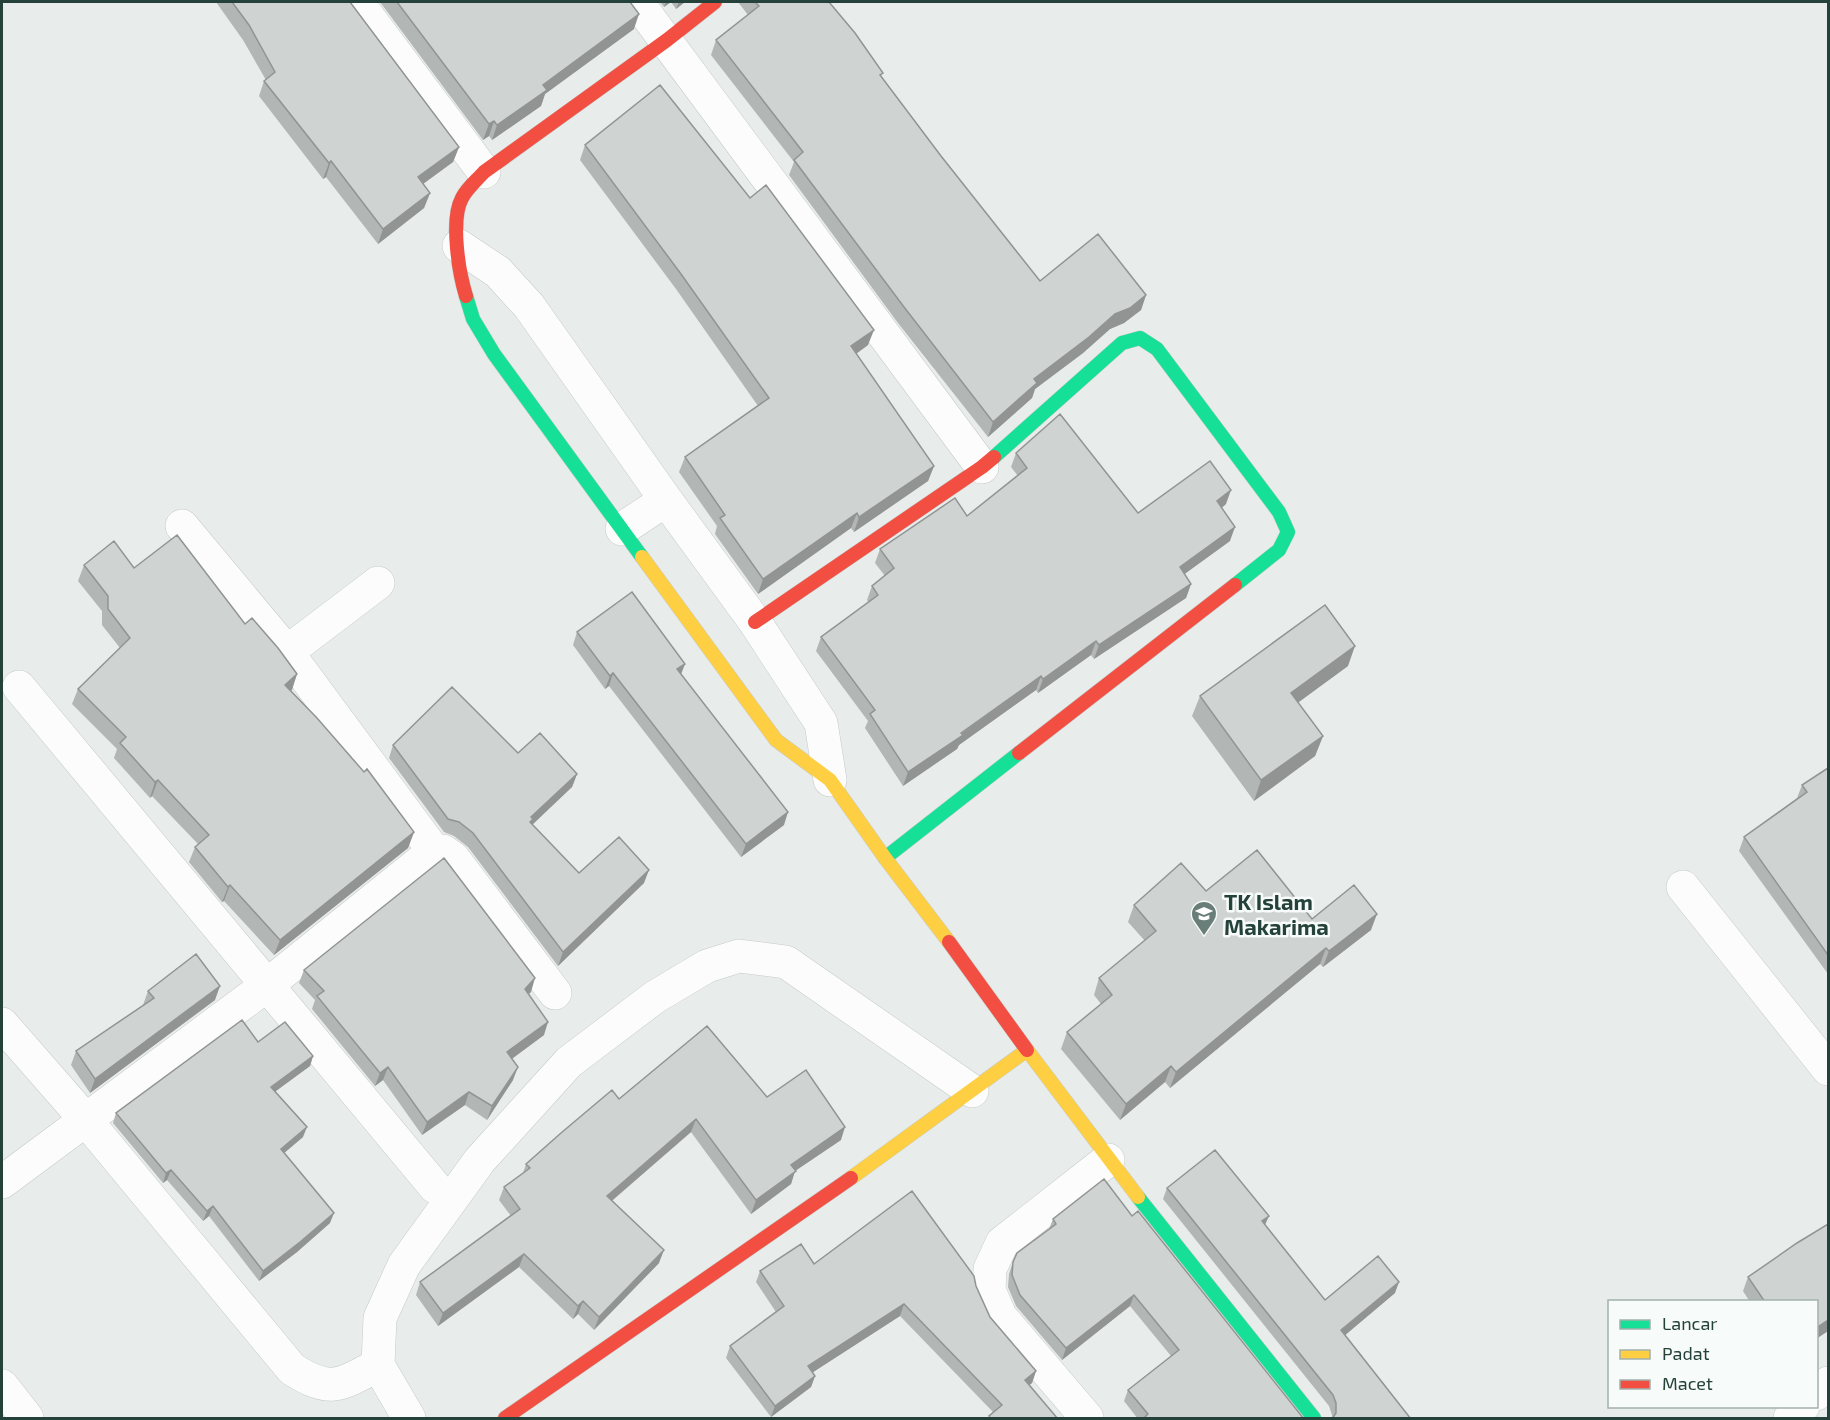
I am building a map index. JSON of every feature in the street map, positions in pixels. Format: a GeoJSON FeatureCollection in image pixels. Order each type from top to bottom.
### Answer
{"type":"FeatureCollection","features":[{"type":"Feature","properties":{"kind":"street"},"geometry":{"type":"LineString","coordinates":[[357,2],[484,172]]}},
{"type":"Feature","properties":{"kind":"street"},"geometry":{"type":"LineString","coordinates":[[637,2],[982,468]]}},
{"type":"Feature","properties":{"kind":"street"},"geometry":{"type":"LineString","coordinates":[[715,2],[667,40],[484,172],[462,198],[456,222],[462,284],[473,319],[494,354],[776,740],[830,780],[1108,1160],[1314,1419]]}},
{"type":"Feature","properties":{"kind":"street"},"geometry":{"type":"LineString","coordinates":[[459,246],[498,272],[530,306],[755,622],[820,723],[830,780]]}},
{"type":"Feature","properties":{"kind":"street"},"geometry":{"type":"LineString","coordinates":[[755,622],[982,468],[1122,343],[1140,338],[1157,349],[1279,512],[1288,532],[1279,550],[885,858]]}},
{"type":"Feature","properties":{"kind":"street"},"geometry":{"type":"LineString","coordinates":[[622,529],[666,500]]}},
{"type":"Feature","properties":{"kind":"street"},"geometry":{"type":"LineString","coordinates":[[182,526],[287,652],[434,851]]}},
{"type":"Feature","properties":{"kind":"street"},"geometry":{"type":"LineString","coordinates":[[287,652],[378,583]]}},
{"type":"Feature","properties":{"kind":"street"},"geometry":{"type":"LineString","coordinates":[[19,687],[435,1187]]}},
{"type":"Feature","properties":{"kind":"street"},"geometry":{"type":"LineString","coordinates":[[2,1182],[266,986],[434,851],[443,851],[453,858],[555,993]]}},
{"type":"Feature","properties":{"kind":"street"},"geometry":{"type":"LineString","coordinates":[[1683,887],[1828,1069]]}},
{"type":"Feature","properties":{"kind":"street"},"geometry":{"type":"LineString","coordinates":[[409,1419],[378,1365],[380,1318],[404,1265],[480,1160],[569,1062],[655,997],[707,966],[739,956],[786,962],[972,1091]]}},
{"type":"Feature","properties":{"kind":"street"},"geometry":{"type":"LineString","coordinates":[[2,1024],[85,1119],[292,1369],[322,1385],[344,1383],[378,1365]]}},
{"type":"Feature","properties":{"kind":"street"},"geometry":{"type":"LineString","coordinates":[[505,1419],[888,1152],[1027,1050]]}},
{"type":"Feature","properties":{"kind":"street"},"geometry":{"type":"LineString","coordinates":[[1087,1419],[1000,1316],[989,1290],[990,1269],[1002,1244],[1108,1160]]}},
{"type":"Feature","properties":{"kind":"street"},"geometry":{"type":"LineString","coordinates":[[2,1386],[27,1419]]}},
{"type":"Feature","properties":{"kind":"street"},"geometry":{"type":"LineString","coordinates":[[1790,1419],[1802,1408]]}},
{"type":"Feature","properties":{"kind":"building"},"geometry":{"type":"Polygon","coordinates":[[[232,2],[350,2],[459,147],[418,177],[430,193],[383,229],[331,161],[329,163],[264,81],[275,72],[249,25],[232,2]]]}},
{"type":"Feature","properties":{"kind":"building"},"geometry":{"type":"Polygon","coordinates":[[[397,2],[630,2],[639,14],[543,85],[547,90],[497,125],[494,121],[489,124],[397,2]]]}},
{"type":"Feature","properties":{"kind":"building"},"geometry":{"type":"Polygon","coordinates":[[[755,2],[829,2],[855,33],[883,73],[880,75],[941,156],[1040,281],[1098,234],[1146,295],[1130,308],[1115,314],[1034,379],[1037,383],[993,422],[794,160],[803,152],[716,40],[759,6],[755,2]]]}},
{"type":"Feature","properties":{"kind":"building"},"geometry":{"type":"Polygon","coordinates":[[[660,85],[750,198],[766,185],[874,330],[851,346],[934,466],[859,517],[857,513],[763,579],[720,518],[725,515],[685,457],[769,398],[585,145],[660,85]]]}},
{"type":"Feature","properties":{"kind":"building"},"geometry":{"type":"Polygon","coordinates":[[[1060,414],[1138,513],[1210,461],[1231,490],[1217,501],[1235,527],[1180,567],[1191,584],[1099,645],[1096,641],[1043,679],[1041,676],[961,733],[963,735],[908,772],[870,714],[875,710],[821,637],[878,595],[872,586],[894,568],[880,549],[955,498],[967,516],[1027,468],[1016,453],[1060,414]]]}},
{"type":"Feature","properties":{"kind":"building"},"geometry":{"type":"Polygon","coordinates":[[[177,535],[245,624],[252,618],[297,674],[285,685],[364,772],[367,769],[414,832],[280,940],[230,885],[228,887],[195,847],[209,835],[158,780],[155,782],[120,743],[126,737],[78,689],[130,638],[108,609],[108,596],[84,565],[114,541],[134,568],[177,535]]]}},
{"type":"Feature","properties":{"kind":"building"},"geometry":{"type":"Polygon","coordinates":[[[632,592],[685,664],[677,669],[788,812],[746,844],[613,673],[610,676],[577,632],[632,592]]]}},
{"type":"Feature","properties":{"kind":"building"},"geometry":{"type":"Polygon","coordinates":[[[1325,605],[1355,646],[1291,693],[1323,736],[1261,780],[1200,696],[1325,605]]]}},
{"type":"Feature","properties":{"kind":"building"},"geometry":{"type":"Polygon","coordinates":[[[452,687],[518,753],[540,733],[577,774],[531,817],[533,819],[530,822],[579,873],[619,837],[649,870],[563,952],[473,833],[459,822],[448,819],[393,745],[452,687]]]}},
{"type":"Feature","properties":{"kind":"building"},"geometry":{"type":"Polygon","coordinates":[[[1828,768],[1828,955],[1744,837],[1807,792],[1802,785],[1828,768]]]}},
{"type":"Feature","properties":{"kind":"building"},"geometry":{"type":"Polygon","coordinates":[[[1257,850],[1312,919],[1354,885],[1377,914],[1329,951],[1326,948],[1176,1072],[1171,1066],[1126,1104],[1067,1032],[1112,995],[1099,978],[1156,931],[1134,905],[1181,863],[1206,891],[1257,850]]]}},
{"type":"Feature","properties":{"kind":"building"},"geometry":{"type":"Polygon","coordinates":[[[444,858],[535,978],[525,989],[548,1022],[507,1052],[518,1067],[492,1106],[469,1092],[427,1122],[388,1067],[380,1073],[317,996],[324,991],[304,970],[444,858]]]}},
{"type":"Feature","properties":{"kind":"building"},"geometry":{"type":"Polygon","coordinates":[[[196,954],[220,986],[95,1079],[76,1051],[154,998],[148,991],[196,954]]]}},
{"type":"Feature","properties":{"kind":"building"},"geometry":{"type":"Polygon","coordinates":[[[242,1020],[258,1042],[285,1022],[313,1056],[271,1087],[307,1127],[281,1149],[334,1213],[263,1271],[213,1206],[207,1211],[171,1170],[166,1173],[116,1113],[242,1020]]]}},
{"type":"Feature","properties":{"kind":"building"},"geometry":{"type":"Polygon","coordinates":[[[707,1026],[767,1097],[806,1070],[845,1127],[791,1165],[796,1171],[756,1200],[696,1119],[607,1196],[664,1250],[599,1317],[583,1301],[578,1306],[524,1254],[443,1313],[420,1282],[520,1209],[504,1187],[530,1168],[526,1164],[612,1090],[619,1099],[707,1026]]]}},
{"type":"Feature","properties":{"kind":"building"},"geometry":{"type":"Polygon","coordinates":[[[1215,1150],[1269,1216],[1262,1221],[1325,1300],[1378,1256],[1399,1282],[1341,1330],[1411,1419],[1332,1419],[1336,1413],[1333,1395],[1167,1188],[1215,1150]]]}},
{"type":"Feature","properties":{"kind":"building"},"geometry":{"type":"Polygon","coordinates":[[[1104,1179],[1132,1216],[1138,1211],[1304,1419],[1143,1419],[1148,1414],[1128,1390],[1179,1350],[1134,1295],[1066,1348],[1020,1295],[1012,1275],[1013,1262],[1017,1253],[1056,1224],[1053,1219],[1104,1179]]]}},
{"type":"Feature","properties":{"kind":"building"},"geometry":{"type":"Polygon","coordinates":[[[912,1191],[974,1276],[990,1317],[1036,1371],[1025,1380],[1058,1419],[991,1419],[989,1416],[1002,1405],[904,1304],[808,1366],[815,1376],[775,1406],[730,1346],[784,1306],[760,1271],[801,1244],[814,1264],[912,1191]]]}},
{"type":"Feature","properties":{"kind":"building"},"geometry":{"type":"Polygon","coordinates":[[[1828,1224],[1828,1320],[1818,1327],[1818,1300],[1764,1300],[1748,1277],[1828,1224]]]}},
{"type":"Feature","properties":{"kind":"traffic: fast"},"geometry":{"type":"LineString","coordinates":[[466,296],[473,319],[494,354],[642,557]]}},
{"type":"Feature","properties":{"kind":"traffic: fast"},"geometry":{"type":"LineString","coordinates":[[994,457],[1122,343],[1140,338],[1157,349],[1279,512],[1288,532],[1279,550],[1235,585]]}},
{"type":"Feature","properties":{"kind":"traffic: fast"},"geometry":{"type":"LineString","coordinates":[[885,858],[1019,753]]}},
{"type":"Feature","properties":{"kind":"traffic: fast"},"geometry":{"type":"LineString","coordinates":[[1138,1197],[1314,1418]]}},
{"type":"Feature","properties":{"kind":"traffic: slow"},"geometry":{"type":"LineString","coordinates":[[642,557],[776,740],[830,780],[885,858],[949,942]]}},
{"type":"Feature","properties":{"kind":"traffic: slow"},"geometry":{"type":"LineString","coordinates":[[851,1178],[1027,1050],[1138,1197]]}},
{"type":"Feature","properties":{"kind":"traffic: jam"},"geometry":{"type":"LineString","coordinates":[[466,296],[458,261],[456,233],[458,208],[469,187],[484,172],[667,40],[715,2]]}},
{"type":"Feature","properties":{"kind":"traffic: jam"},"geometry":{"type":"LineString","coordinates":[[755,622],[994,457]]}},
{"type":"Feature","properties":{"kind":"traffic: jam"},"geometry":{"type":"LineString","coordinates":[[1019,753],[1235,585]]}},
{"type":"Feature","properties":{"kind":"traffic: jam"},"geometry":{"type":"LineString","coordinates":[[949,942],[1027,1050]]}},
{"type":"Feature","properties":{"kind":"traffic: jam"},"geometry":{"type":"LineString","coordinates":[[505,1418],[851,1178]]}},
{"type":"Feature","properties":{"kind":"place","name":"TK Islam Makarima"},"geometry":{"type":"Point","coordinates":[1204,937]}}]}
